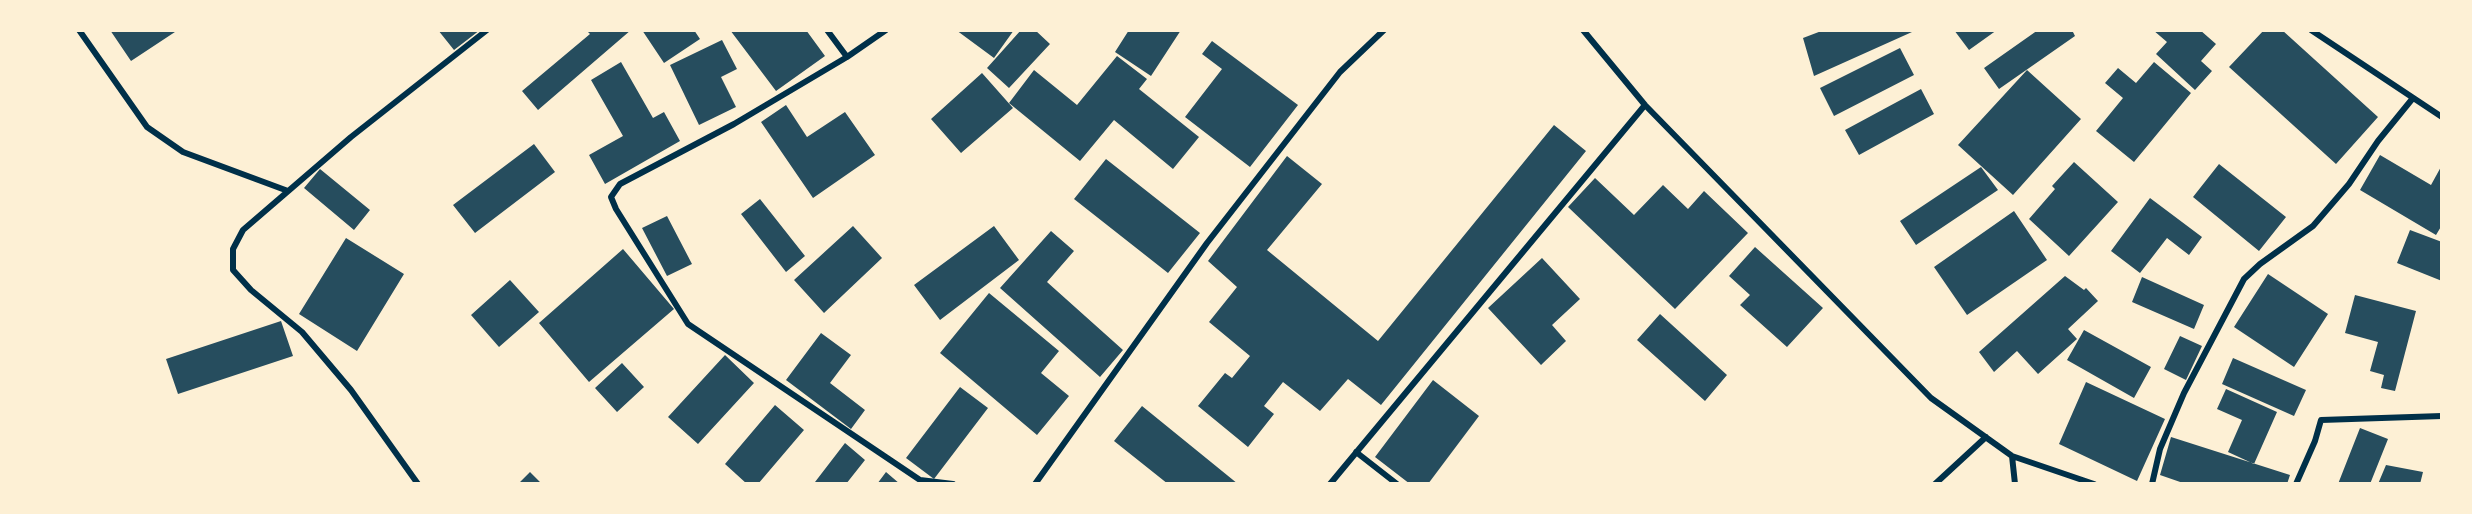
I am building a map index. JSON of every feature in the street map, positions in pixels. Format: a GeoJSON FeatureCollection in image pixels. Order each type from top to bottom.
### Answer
{"type":"FeatureCollection","features":[{"type":"Feature","properties":{"kind":"street"},"geometry":{"type":"LineString","coordinates":[[78,30],[147,127],[183,152],[288,191]]}},
{"type":"Feature","properties":{"kind":"street"},"geometry":{"type":"LineString","coordinates":[[418,484],[351,390],[302,332],[251,290],[232,270],[233,249],[243,230],[288,191],[351,137],[487,30]]}},
{"type":"Feature","properties":{"kind":"street"},"geometry":{"type":"LineString","coordinates":[[827,30],[847,57]]}},
{"type":"Feature","properties":{"kind":"street"},"geometry":{"type":"LineString","coordinates":[[886,30],[847,57],[734,124],[620,184],[611,198],[688,324],[919,482],[953,484]]}},
{"type":"Feature","properties":{"kind":"street"},"geometry":{"type":"LineString","coordinates":[[1035,484],[1221,225],[1340,72],[1384,30]]}},
{"type":"Feature","properties":{"kind":"street"},"geometry":{"type":"LineString","coordinates":[[1583,30],[1645,105],[1931,398],[2012,456],[2094,484]]}},
{"type":"Feature","properties":{"kind":"street"},"geometry":{"type":"LineString","coordinates":[[2311,30],[2442,117]]}},
{"type":"Feature","properties":{"kind":"street"},"geometry":{"type":"LineString","coordinates":[[2152,484],[2160,449],[2184,393],[2244,279],[2260,264],[2313,226],[2349,184],[2378,141],[2413,98]]}},
{"type":"Feature","properties":{"kind":"street"},"geometry":{"type":"LineString","coordinates":[[1330,484],[1645,105]]}},
{"type":"Feature","properties":{"kind":"street"},"geometry":{"type":"LineString","coordinates":[[2296,484],[2315,441],[2321,420],[2442,416]]}},
{"type":"Feature","properties":{"kind":"street"},"geometry":{"type":"LineString","coordinates":[[1935,484],[1986,437]]}},
{"type":"Feature","properties":{"kind":"street"},"geometry":{"type":"LineString","coordinates":[[1356,452],[1397,484]]}},
{"type":"Feature","properties":{"kind":"street"},"geometry":{"type":"LineString","coordinates":[[2012,456],[2015,484]]}},
{"type":"Feature","properties":{"kind":"building"},"geometry":{"type":"Polygon","coordinates":[[[110,30],[178,30],[131,61],[110,30]]]}},
{"type":"Feature","properties":{"kind":"building"},"geometry":{"type":"Polygon","coordinates":[[[438,30],[480,30],[454,50],[438,30]]]}},
{"type":"Feature","properties":{"kind":"building"},"geometry":{"type":"Polygon","coordinates":[[[586,30],[631,30],[538,110],[522,91],[590,34],[586,30]]]}},
{"type":"Feature","properties":{"kind":"building"},"geometry":{"type":"Polygon","coordinates":[[[642,30],[694,30],[700,39],[664,63],[642,30]]]}},
{"type":"Feature","properties":{"kind":"building"},"geometry":{"type":"Polygon","coordinates":[[[730,30],[806,30],[825,56],[776,91],[730,30]]]}},
{"type":"Feature","properties":{"kind":"building"},"geometry":{"type":"Polygon","coordinates":[[[956,30],[1014,30],[994,58],[956,30]]]}},
{"type":"Feature","properties":{"kind":"building"},"geometry":{"type":"Polygon","coordinates":[[[1021,30],[1035,30],[1050,44],[1009,88],[987,68],[1021,30]]]}},
{"type":"Feature","properties":{"kind":"building"},"geometry":{"type":"Polygon","coordinates":[[[1129,30],[1181,30],[1151,76],[1115,52],[1129,30]]]}},
{"type":"Feature","properties":{"kind":"building"},"geometry":{"type":"Polygon","coordinates":[[[1824,30],[1911,30],[1912,32],[1814,76],[1803,38],[1824,30]]]}},
{"type":"Feature","properties":{"kind":"building"},"geometry":{"type":"Polygon","coordinates":[[[1954,30],[1997,30],[1969,50],[1954,30]]]}},
{"type":"Feature","properties":{"kind":"building"},"geometry":{"type":"Polygon","coordinates":[[[2038,30],[2072,30],[2075,36],[1999,89],[1984,68],[2038,30]]]}},
{"type":"Feature","properties":{"kind":"building"},"geometry":{"type":"Polygon","coordinates":[[[2153,30],[2200,30],[2216,44],[2201,61],[2212,71],[2195,90],[2156,54],[2167,42],[2153,30]]]}},
{"type":"Feature","properties":{"kind":"building"},"geometry":{"type":"Polygon","coordinates":[[[2264,30],[2282,30],[2378,117],[2336,164],[2229,67],[2264,30]]]}},
{"type":"Feature","properties":{"kind":"building"},"geometry":{"type":"Polygon","coordinates":[[[722,40],[737,69],[721,77],[736,107],[699,125],[670,65],[722,40]]]}},
{"type":"Feature","properties":{"kind":"building"},"geometry":{"type":"Polygon","coordinates":[[[1212,41],[1298,105],[1250,167],[1185,117],[1222,69],[1202,54],[1212,41]]]}},
{"type":"Feature","properties":{"kind":"building"},"geometry":{"type":"Polygon","coordinates":[[[1900,48],[1914,75],[1834,116],[1820,88],[1900,48]]]}},
{"type":"Feature","properties":{"kind":"building"},"geometry":{"type":"Polygon","coordinates":[[[1117,56],[1147,79],[1139,89],[1199,137],[1173,169],[1114,120],[1080,161],[1009,103],[1034,70],[1077,105],[1117,56]]]}},
{"type":"Feature","properties":{"kind":"building"},"geometry":{"type":"Polygon","coordinates":[[[621,62],[653,118],[664,112],[680,141],[605,184],[589,155],[623,136],[591,80],[621,62]]]}},
{"type":"Feature","properties":{"kind":"building"},"geometry":{"type":"Polygon","coordinates":[[[2154,62],[2191,93],[2134,162],[2096,131],[2123,98],[2105,83],[2118,68],[2136,83],[2154,62]]]}},
{"type":"Feature","properties":{"kind":"building"},"geometry":{"type":"Polygon","coordinates":[[[2027,70],[2081,119],[2013,195],[1958,145],[2027,70]]]}},
{"type":"Feature","properties":{"kind":"building"},"geometry":{"type":"Polygon","coordinates":[[[982,73],[1013,108],[961,153],[931,119],[982,73]]]}},
{"type":"Feature","properties":{"kind":"building"},"geometry":{"type":"Polygon","coordinates":[[[1921,89],[1934,114],[1859,155],[1845,130],[1921,89]]]}},
{"type":"Feature","properties":{"kind":"building"},"geometry":{"type":"Polygon","coordinates":[[[786,105],[807,137],[845,112],[875,155],[813,198],[761,122],[786,105]]]}},
{"type":"Feature","properties":{"kind":"building"},"geometry":{"type":"Polygon","coordinates":[[[1554,125],[1586,151],[1381,405],[1348,379],[1320,411],[1283,382],[1264,406],[1274,414],[1248,447],[1198,406],[1225,373],[1232,378],[1250,356],[1209,322],[1237,287],[1208,261],[1287,156],[1322,184],[1267,250],[1378,341],[1554,125]]]}},
{"type":"Feature","properties":{"kind":"building"},"geometry":{"type":"Polygon","coordinates":[[[534,144],[555,172],[475,233],[453,205],[534,144]]]}},
{"type":"Feature","properties":{"kind":"building"},"geometry":{"type":"Polygon","coordinates":[[[2380,155],[2431,185],[2442,165],[2442,225],[2436,235],[2360,190],[2380,155]]]}},
{"type":"Feature","properties":{"kind":"building"},"geometry":{"type":"Polygon","coordinates":[[[1106,159],[1200,233],[1168,273],[1074,199],[1106,159]]]}},
{"type":"Feature","properties":{"kind":"building"},"geometry":{"type":"Polygon","coordinates":[[[2074,162],[2118,202],[2069,256],[2029,219],[2055,189],[2052,186],[2074,162]]]}},
{"type":"Feature","properties":{"kind":"building"},"geometry":{"type":"Polygon","coordinates":[[[2219,164],[2286,217],[2259,251],[2193,197],[2219,164]]]}},
{"type":"Feature","properties":{"kind":"building"},"geometry":{"type":"Polygon","coordinates":[[[1981,167],[1998,190],[1916,245],[1900,221],[1981,167]]]}},
{"type":"Feature","properties":{"kind":"building"},"geometry":{"type":"Polygon","coordinates":[[[320,169],[370,210],[354,230],[304,188],[320,169]]]}},
{"type":"Feature","properties":{"kind":"building"},"geometry":{"type":"Polygon","coordinates":[[[1595,178],[1634,215],[1663,185],[1688,209],[1704,191],[1748,233],[1675,309],[1568,207],[1595,178]]]}},
{"type":"Feature","properties":{"kind":"building"},"geometry":{"type":"Polygon","coordinates":[[[2150,198],[2202,237],[2189,255],[2167,238],[2140,273],[2111,251],[2150,198]]]}},
{"type":"Feature","properties":{"kind":"building"},"geometry":{"type":"Polygon","coordinates":[[[760,199],[805,256],[786,272],[741,214],[760,199]]]}},
{"type":"Feature","properties":{"kind":"building"},"geometry":{"type":"Polygon","coordinates":[[[2014,211],[2047,260],[1967,315],[1934,267],[2014,211]]]}},
{"type":"Feature","properties":{"kind":"building"},"geometry":{"type":"Polygon","coordinates":[[[667,216],[692,264],[667,276],[642,228],[667,216]]]}},
{"type":"Feature","properties":{"kind":"building"},"geometry":{"type":"Polygon","coordinates":[[[853,226],[882,258],[824,313],[794,280],[853,226]]]}},
{"type":"Feature","properties":{"kind":"building"},"geometry":{"type":"Polygon","coordinates":[[[994,226],[1019,260],[940,320],[914,285],[994,226]]]}},
{"type":"Feature","properties":{"kind":"building"},"geometry":{"type":"Polygon","coordinates":[[[2410,230],[2442,242],[2442,281],[2397,263],[2410,230]]]}},
{"type":"Feature","properties":{"kind":"building"},"geometry":{"type":"Polygon","coordinates":[[[1051,231],[1074,251],[1047,282],[1123,350],[1100,377],[1000,288],[1051,231]]]}},
{"type":"Feature","properties":{"kind":"building"},"geometry":{"type":"Polygon","coordinates":[[[346,238],[404,274],[357,351],[299,314],[346,238]]]}},
{"type":"Feature","properties":{"kind":"building"},"geometry":{"type":"Polygon","coordinates":[[[1755,247],[1823,308],[1787,347],[1740,305],[1750,295],[1729,276],[1755,247]]]}},
{"type":"Feature","properties":{"kind":"building"},"geometry":{"type":"Polygon","coordinates":[[[623,249],[674,309],[589,382],[539,323],[623,249]]]}},
{"type":"Feature","properties":{"kind":"building"},"geometry":{"type":"Polygon","coordinates":[[[1542,258],[1580,299],[1552,325],[1566,341],[1541,365],[1488,308],[1542,258]]]}},
{"type":"Feature","properties":{"kind":"building"},"geometry":{"type":"Polygon","coordinates":[[[2268,274],[2328,314],[2294,367],[2234,327],[2268,274]]]}},
{"type":"Feature","properties":{"kind":"building"},"geometry":{"type":"Polygon","coordinates":[[[2065,276],[2084,290],[2086,288],[2098,301],[2068,329],[2077,339],[2038,374],[2017,351],[1994,372],[1979,352],[2065,276]]]}},
{"type":"Feature","properties":{"kind":"building"},"geometry":{"type":"Polygon","coordinates":[[[2142,277],[2204,305],[2194,329],[2132,302],[2142,277]]]}},
{"type":"Feature","properties":{"kind":"building"},"geometry":{"type":"Polygon","coordinates":[[[510,280],[539,312],[499,347],[471,315],[510,280]]]}},
{"type":"Feature","properties":{"kind":"building"},"geometry":{"type":"Polygon","coordinates":[[[989,293],[1059,351],[1041,373],[1069,396],[1037,435],[940,353],[989,293]]]}},
{"type":"Feature","properties":{"kind":"building"},"geometry":{"type":"Polygon","coordinates":[[[2355,295],[2416,311],[2395,391],[2381,388],[2384,375],[2370,371],[2378,342],[2345,333],[2355,295]]]}},
{"type":"Feature","properties":{"kind":"building"},"geometry":{"type":"Polygon","coordinates":[[[1660,314],[1727,375],[1705,401],[1637,340],[1660,314]]]}},
{"type":"Feature","properties":{"kind":"building"},"geometry":{"type":"Polygon","coordinates":[[[281,321],[293,356],[178,394],[166,359],[281,321]]]}},
{"type":"Feature","properties":{"kind":"building"},"geometry":{"type":"Polygon","coordinates":[[[2084,330],[2151,367],[2134,398],[2067,360],[2084,330]]]}},
{"type":"Feature","properties":{"kind":"building"},"geometry":{"type":"Polygon","coordinates":[[[821,333],[851,355],[830,383],[865,410],[851,429],[786,380],[821,333]]]}},
{"type":"Feature","properties":{"kind":"building"},"geometry":{"type":"Polygon","coordinates":[[[2180,336],[2202,346],[2186,380],[2164,369],[2180,336]]]}},
{"type":"Feature","properties":{"kind":"building"},"geometry":{"type":"Polygon","coordinates":[[[725,355],[754,383],[698,444],[668,417],[725,355]]]}},
{"type":"Feature","properties":{"kind":"building"},"geometry":{"type":"Polygon","coordinates":[[[2233,358],[2306,390],[2294,416],[2222,384],[2233,358]]]}},
{"type":"Feature","properties":{"kind":"building"},"geometry":{"type":"Polygon","coordinates":[[[622,363],[644,387],[617,412],[595,388],[622,363]]]}},
{"type":"Feature","properties":{"kind":"building"},"geometry":{"type":"Polygon","coordinates":[[[1433,380],[1479,416],[1428,484],[1410,484],[1375,457],[1433,380]]]}},
{"type":"Feature","properties":{"kind":"building"},"geometry":{"type":"Polygon","coordinates":[[[2086,382],[2165,419],[2137,481],[2059,444],[2086,382]]]}},
{"type":"Feature","properties":{"kind":"building"},"geometry":{"type":"Polygon","coordinates":[[[960,387],[988,408],[934,479],[906,458],[960,387]]]}},
{"type":"Feature","properties":{"kind":"building"},"geometry":{"type":"Polygon","coordinates":[[[2226,389],[2277,412],[2254,464],[2228,452],[2242,420],[2217,409],[2226,389]]]}},
{"type":"Feature","properties":{"kind":"building"},"geometry":{"type":"Polygon","coordinates":[[[775,405],[804,430],[758,484],[747,484],[725,464],[775,405]]]}},
{"type":"Feature","properties":{"kind":"building"},"geometry":{"type":"Polygon","coordinates":[[[1142,406],[1238,484],[1168,484],[1114,441],[1142,406]]]}},
{"type":"Feature","properties":{"kind":"building"},"geometry":{"type":"Polygon","coordinates":[[[2360,428],[2388,439],[2370,484],[2338,484],[2360,428]]]}},
{"type":"Feature","properties":{"kind":"building"},"geometry":{"type":"Polygon","coordinates":[[[2171,437],[2290,475],[2287,484],[2186,484],[2160,475],[2171,437]]]}},
{"type":"Feature","properties":{"kind":"building"},"geometry":{"type":"Polygon","coordinates":[[[845,443],[865,460],[846,484],[818,484],[815,482],[845,443]]]}},
{"type":"Feature","properties":{"kind":"building"},"geometry":{"type":"Polygon","coordinates":[[[2386,465],[2423,472],[2420,484],[2378,484],[2386,465]]]}},
{"type":"Feature","properties":{"kind":"building"},"geometry":{"type":"Polygon","coordinates":[[[530,472],[542,484],[518,484],[530,472]]]}},
{"type":"Feature","properties":{"kind":"building"},"geometry":{"type":"Polygon","coordinates":[[[886,472],[900,484],[877,484],[886,472]]]}}]}
